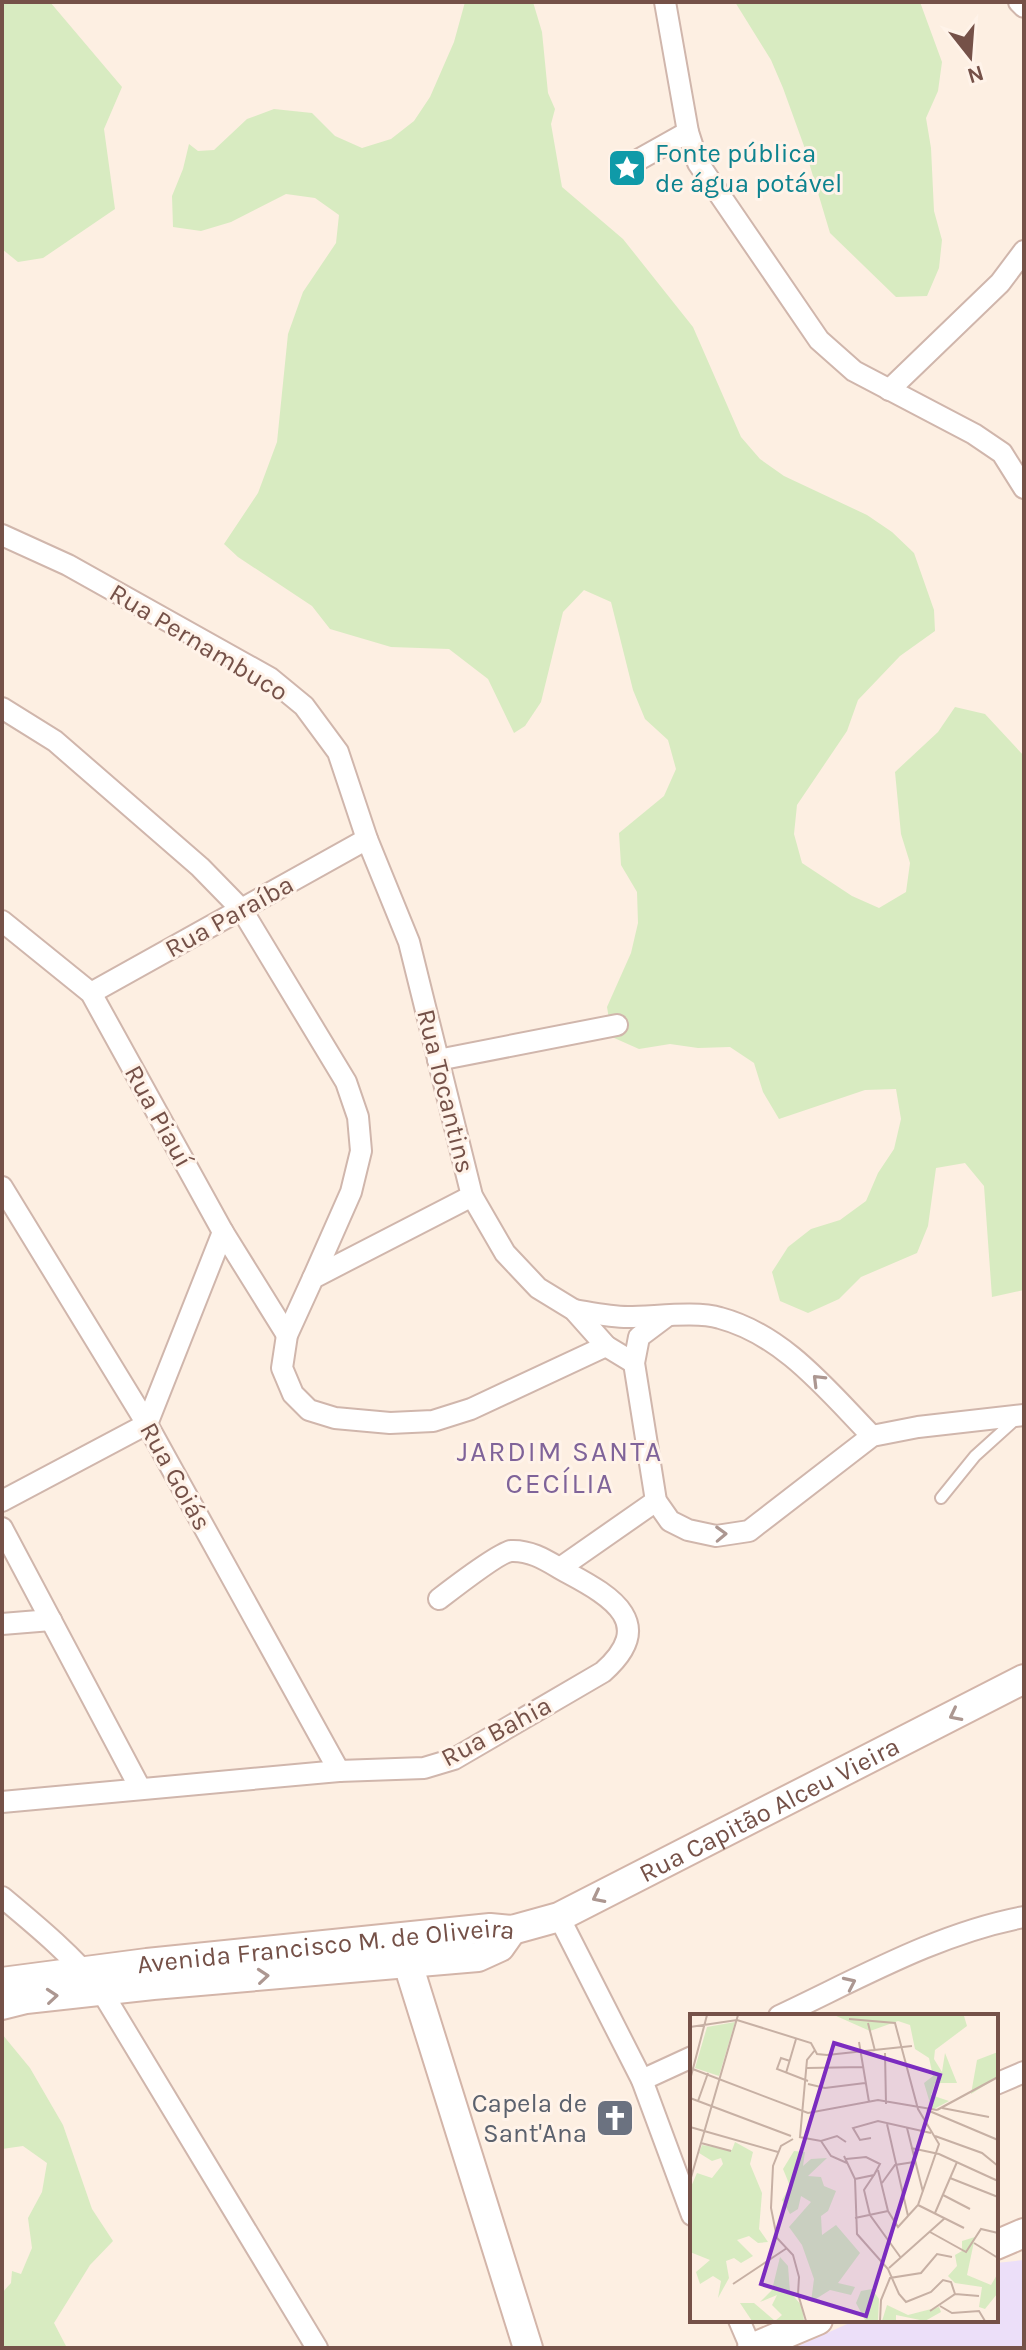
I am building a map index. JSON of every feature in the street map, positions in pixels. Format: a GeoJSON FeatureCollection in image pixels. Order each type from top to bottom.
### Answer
{"type":"FeatureCollection","features":[{"type":"Feature","properties":{"kind":"street"},"geometry":{"type":"LineString","coordinates":[[665,2],[688,132],[698,163],[819,340],[854,371],[974,434],[1002,453],[1024,488]]}},
{"type":"Feature","properties":{"kind":"street"},"geometry":{"type":"LineString","coordinates":[[1019,2],[1024,7]]}},
{"type":"Feature","properties":{"kind":"street"},"geometry":{"type":"LineString","coordinates":[[622,169],[688,132]]}},
{"type":"Feature","properties":{"kind":"street"},"geometry":{"type":"LineString","coordinates":[[889,390],[1000,283],[1024,251]]}},
{"type":"Feature","properties":{"kind":"street","name":"Rua Pernambuco"},"geometry":{"type":"LineString","coordinates":[[2,535],[68,565],[270,678],[304,706],[338,752],[367,839]]}},
{"type":"Feature","properties":{"kind":"street"},"geometry":{"type":"LineString","coordinates":[[2,708],[55,741],[200,867],[242,910],[346,1082],[358,1117],[361,1151],[351,1192],[287,1335],[282,1368],[293,1394],[309,1410],[335,1418],[390,1423],[433,1421],[471,1409],[606,1346]]}},
{"type":"Feature","properties":{"kind":"street","name":"Rua Paraíba"},"geometry":{"type":"LineString","coordinates":[[91,993],[367,839]]}},
{"type":"Feature","properties":{"kind":"street","name":"Rua Tocantins"},"geometry":{"type":"LineString","coordinates":[[367,839],[409,942],[472,1196],[505,1253],[538,1288],[574,1310],[606,1346],[634,1363]]}},
{"type":"Feature","properties":{"kind":"street","name":"Rua Piauí"},"geometry":{"type":"LineString","coordinates":[[2,921],[91,993],[223,1232],[287,1335]]}},
{"type":"Feature","properties":{"kind":"street"},"geometry":{"type":"LineString","coordinates":[[438,1060],[617,1025]]}},
{"type":"Feature","properties":{"kind":"street","name":"Rua Goiás"},"geometry":{"type":"LineString","coordinates":[[2,1187],[147,1424],[339,1771]]}},
{"type":"Feature","properties":{"kind":"street"},"geometry":{"type":"LineString","coordinates":[[313,1278],[472,1196]]}},
{"type":"Feature","properties":{"kind":"street"},"geometry":{"type":"LineString","coordinates":[[2,1501],[147,1424],[223,1232]]}},
{"type":"Feature","properties":{"kind":"street","name":"Rua Tocantins"},"geometry":{"type":"LineString","coordinates":[[574,1310],[624,1317],[718,1317],[777,1345],[805,1368],[872,1436]]}},
{"type":"Feature","properties":{"kind":"street"},"geometry":{"type":"LineString","coordinates":[[667,1316],[639,1337],[634,1363],[656,1501],[670,1521],[688,1530],[716,1536],[749,1531],[872,1436],[918,1427],[1022,1415]]}},
{"type":"Feature","properties":{"kind":"street"},"geometry":{"type":"LineString","coordinates":[[560,1568],[656,1501]]}},
{"type":"Feature","properties":{"kind":"street"},"geometry":{"type":"LineString","coordinates":[[2,1528],[140,1788]]}},
{"type":"Feature","properties":{"kind":"street","name":"Rua Bahia"},"geometry":{"type":"LineString","coordinates":[[2,1802],[339,1771],[424,1768],[454,1759],[603,1672],[621,1656],[627,1638],[625,1619],[615,1601],[532,1553],[508,1551],[439,1599]]}},
{"type":"Feature","properties":{"kind":"street"},"geometry":{"type":"LineString","coordinates":[[2,1624],[51,1620]]}},
{"type":"Feature","properties":{"kind":"street","name":"Rua Capitão Alceu Vieira"},"geometry":{"type":"LineString","coordinates":[[512,1930],[559,1917],[1024,1679]]}},
{"type":"Feature","properties":{"kind":"street"},"geometry":{"type":"LineString","coordinates":[[2,1897],[94,1981],[317,2348]]}},
{"type":"Feature","properties":{"kind":"street"},"geometry":{"type":"LineString","coordinates":[[559,1917],[642,2080],[690,2210]]}},
{"type":"Feature","properties":{"kind":"street"},"geometry":{"type":"LineString","coordinates":[[783,2014],[915,1952],[983,1925],[1024,1917]]}},
{"type":"Feature","properties":{"kind":"street","name":"Avenida Francisco M. de Oliveira"},"geometry":{"type":"LineString","coordinates":[[7,1989],[403,1951],[478,1957],[500,1947],[512,1930]]}},
{"type":"Feature","properties":{"kind":"street"},"geometry":{"type":"LineString","coordinates":[[403,1951],[528,2348]]}},
{"type":"Feature","properties":{"kind":"street"},"geometry":{"type":"LineString","coordinates":[[642,2080],[690,2058]]}},
{"type":"Feature","properties":{"kind":"street"},"geometry":{"type":"LineString","coordinates":[[998,2083],[1024,2072]]}},
{"type":"Feature","properties":{"kind":"street"},"geometry":{"type":"LineString","coordinates":[[998,2244],[1024,2233]]}},
{"type":"Feature","properties":{"kind":"street"},"geometry":{"type":"LineString","coordinates":[[740,2322],[751,2348],[813,2322]]}},
{"type":"Feature","properties":{"kind":"lane"},"geometry":{"type":"LineString","coordinates":[[941,1498],[975,1456],[1022,1415]]}},
{"type":"Feature","properties":{"kind":"shaded area"},"geometry":{"type":"Polygon","coordinates":[[[1024,2260],[1024,2348],[794,2348],[852,2322],[998,2322],[998,2263],[1024,2260]]]}},
{"type":"Feature","properties":{"kind":"green space"},"geometry":{"type":"Polygon","coordinates":[[[2,2],[50,2],[122,87],[104,129],[115,209],[43,258],[18,262],[2,249],[2,2]]]}},
{"type":"Feature","properties":{"kind":"green space"},"geometry":{"type":"Polygon","coordinates":[[[465,2],[533,2],[542,32],[548,93],[555,109],[551,124],[562,187],[623,239],[693,327],[741,437],[760,459],[784,476],[867,515],[892,532],[914,553],[934,610],[935,631],[900,656],[858,700],[847,731],[797,805],[794,834],[802,863],[852,896],[879,908],[906,892],[910,863],[901,834],[895,772],[938,732],[955,707],[985,714],[1024,756],[1024,1290],[992,1297],[984,1186],[965,1163],[936,1168],[928,1226],[917,1253],[861,1277],[839,1299],[808,1313],[780,1301],[772,1272],[788,1247],[811,1229],[840,1220],[866,1201],[878,1173],[894,1149],[901,1119],[896,1089],[865,1090],[779,1119],[763,1092],[754,1063],[730,1047],[698,1048],[670,1044],[639,1049],[612,1037],[607,1007],[631,953],[638,923],[637,892],[621,865],[619,833],[664,796],[676,769],[668,740],[645,719],[633,690],[611,602],[584,590],[563,612],[541,702],[525,726],[514,733],[488,679],[449,649],[391,647],[330,629],[312,606],[238,557],[224,544],[258,493],[277,442],[288,334],[303,292],[336,243],[339,215],[315,198],[286,194],[231,222],[201,231],[173,227],[172,196],[189,144],[198,151],[214,150],[247,119],[274,109],[312,113],[335,136],[362,148],[391,139],[414,121],[430,97],[454,42],[465,2]]]}},
{"type":"Feature","properties":{"kind":"green space"},"geometry":{"type":"Polygon","coordinates":[[[735,2],[920,2],[942,62],[938,91],[926,118],[931,148],[934,211],[942,240],[939,268],[927,296],[896,297],[830,233],[783,88],[771,60],[735,2]]]}},
{"type":"Feature","properties":{"kind":"green space"},"geometry":{"type":"Polygon","coordinates":[[[2,2034],[30,2068],[63,2125],[92,2209],[113,2241],[90,2265],[54,2323],[67,2348],[2,2348],[2,2293],[11,2283],[12,2271],[21,2274],[32,2248],[28,2218],[42,2192],[47,2163],[23,2146],[2,2149],[2,2034]]]}},
{"type":"Feature","properties":{"kind":"place","name":"Fonte pública de água potável"},"geometry":{"type":"Point","coordinates":[627,168]}},
{"type":"Feature","properties":{"kind":"place","name":"Capela de Sant'Ana"},"geometry":{"type":"Point","coordinates":[615,2118]}},
{"type":"Feature","properties":{"kind":"district","name":"JARDIM SANTA CECÍLIA"},"geometry":{"type":"Point","coordinates":[560,1467]}}]}
